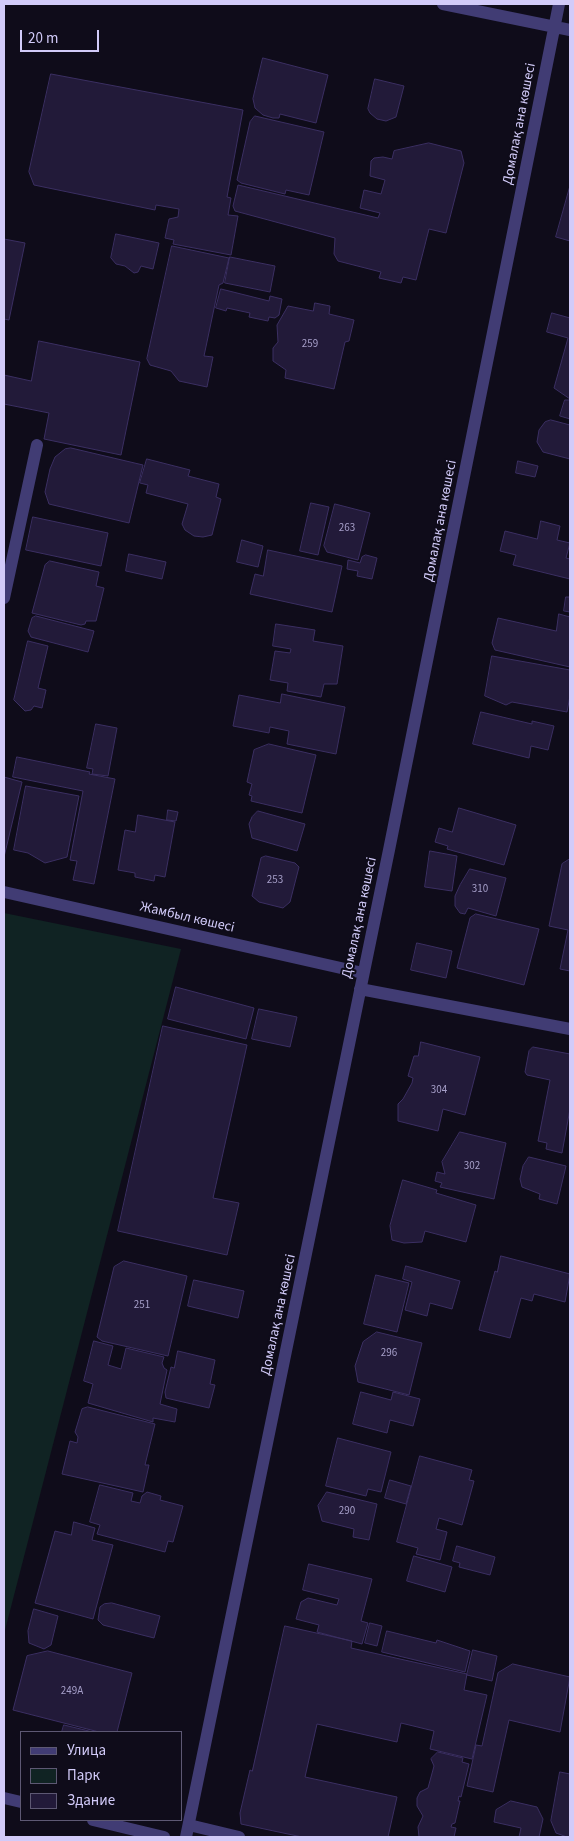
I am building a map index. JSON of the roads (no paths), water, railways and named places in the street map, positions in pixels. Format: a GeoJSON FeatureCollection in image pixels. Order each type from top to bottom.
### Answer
{"type":"FeatureCollection","features":[{"type":"Feature","properties":{"kind":"street"},"geometry":{"type":"LineString","coordinates":[[443,4],[570,30]]}},
{"type":"Feature","properties":{"kind":"street","name":"Домалақ ана көшесі"},"geometry":{"type":"LineString","coordinates":[[188,1831],[505,279],[559,4]]}},
{"type":"Feature","properties":{"kind":"street"},"geometry":{"type":"LineString","coordinates":[[4,598],[37,445]]}},
{"type":"Feature","properties":{"kind":"street","name":"Жамбыл көшесі"},"geometry":{"type":"LineString","coordinates":[[4,892],[363,973]]}},
{"type":"Feature","properties":{"kind":"street"},"geometry":{"type":"LineString","coordinates":[[360,988],[570,1029]]}},
{"type":"Feature","properties":{"kind":"street"},"geometry":{"type":"LineString","coordinates":[[4,1798],[20,1802]]}},
{"type":"Feature","properties":{"kind":"street"},"geometry":{"type":"LineString","coordinates":[[97,1821],[164,1837]]}},
{"type":"Feature","properties":{"kind":"street"},"geometry":{"type":"LineString","coordinates":[[188,1831],[239,1837]]}}]}
